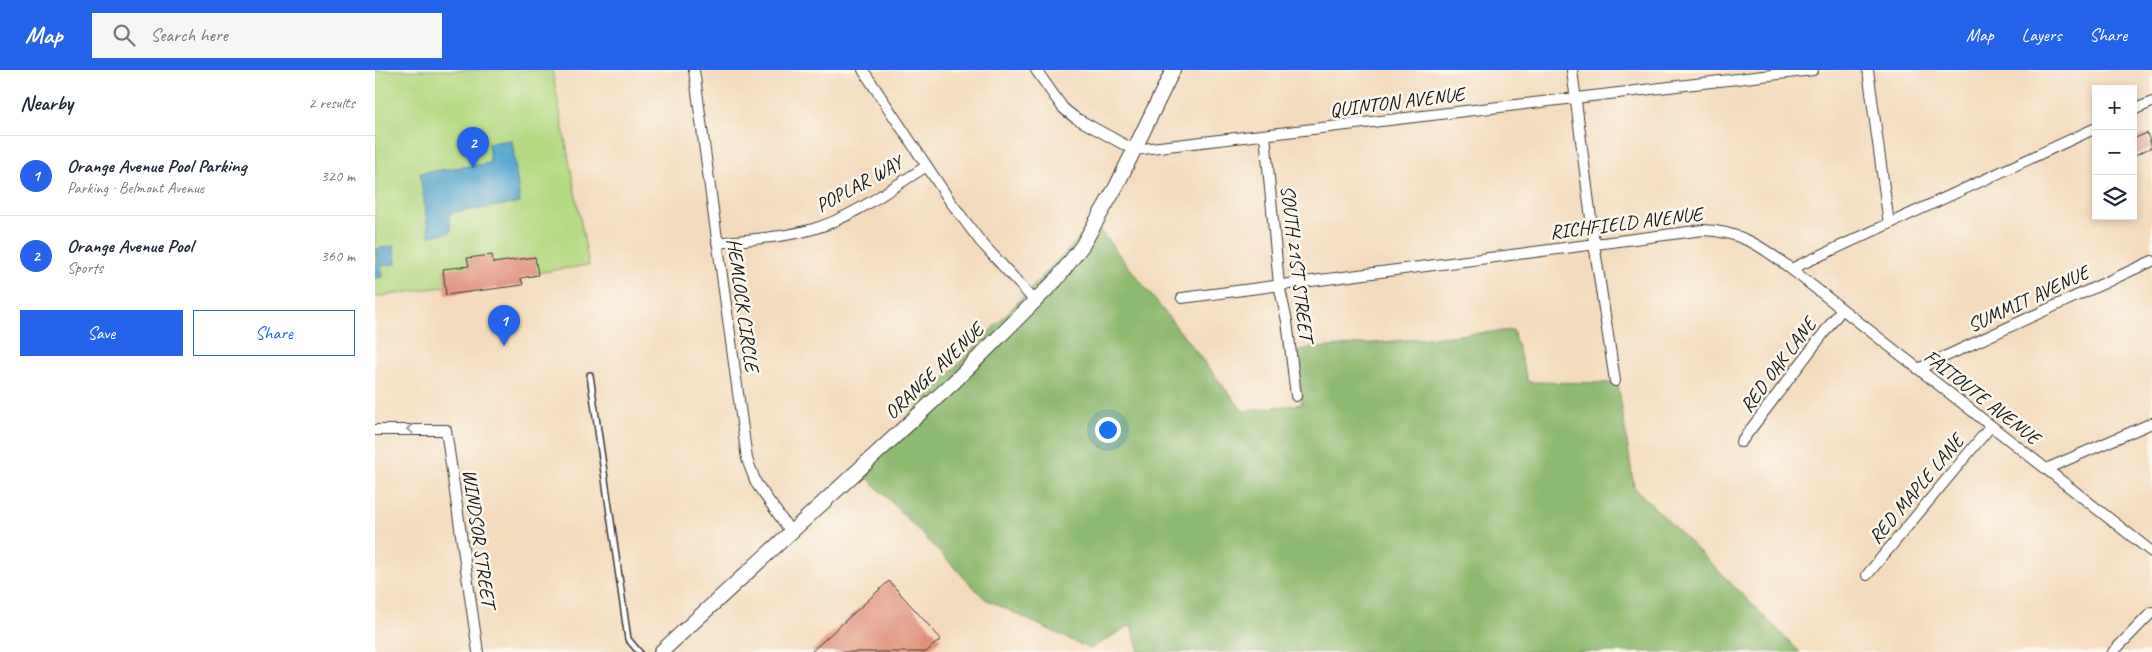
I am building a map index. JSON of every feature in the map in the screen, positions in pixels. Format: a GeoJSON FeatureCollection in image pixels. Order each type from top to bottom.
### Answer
{"type":"FeatureCollection","features":[{"type":"Feature","properties":{"kind":"street","name":"HEMLOCK CIRCLE"},"geometry":{"type":"LineString","coordinates":[[694,70],[747,459],[756,482],[791,532]]}},
{"type":"Feature","properties":{"kind":"street"},"geometry":{"type":"LineString","coordinates":[[863,70],[979,240],[1035,301]]}},
{"type":"Feature","properties":{"kind":"street"},"geometry":{"type":"LineString","coordinates":[[1036,70],[1063,108],[1074,117],[1134,150]]}},
{"type":"Feature","properties":{"kind":"street","name":"ORANGE AVENUE"},"geometry":{"type":"LineString","coordinates":[[661,652],[955,381],[1056,280],[1082,246],[1116,187],[1173,70]]}},
{"type":"Feature","properties":{"kind":"street"},"geometry":{"type":"LineString","coordinates":[[1572,70],[1615,381]]}},
{"type":"Feature","properties":{"kind":"street","name":"QUINTON AVENUE"},"geometry":{"type":"LineString","coordinates":[[1134,150],[1813,70]]}},
{"type":"Feature","properties":{"kind":"street"},"geometry":{"type":"LineString","coordinates":[[1868,70],[1889,224]]}},
{"type":"Feature","properties":{"kind":"street"},"geometry":{"type":"LineString","coordinates":[[2137,108],[2152,102]]}},
{"type":"Feature","properties":{"kind":"street"},"geometry":{"type":"LineString","coordinates":[[1791,268],[2092,130]]}},
{"type":"Feature","properties":{"kind":"street","name":"SOUTH 21ST STREET"},"geometry":{"type":"LineString","coordinates":[[1265,135],[1279,286],[1287,321],[1295,396]]}},
{"type":"Feature","properties":{"kind":"street","name":"POPLAR WAY"},"geometry":{"type":"LineString","coordinates":[[717,243],[793,234],[813,229],[841,218],[927,166]]}},
{"type":"Feature","properties":{"kind":"street","name":"RICHFIELD AVENUE"},"geometry":{"type":"LineString","coordinates":[[1182,298],[1693,230],[1720,231],[1735,234],[1755,242],[1791,268]]}},
{"type":"Feature","properties":{"kind":"street","name":"SUMMIT AVENUE"},"geometry":{"type":"LineString","coordinates":[[1918,368],[2152,261]]}},
{"type":"Feature","properties":{"kind":"street","name":"FAITOUTE AVENUE"},"geometry":{"type":"LineString","coordinates":[[1791,268],[2152,552]]}},
{"type":"Feature","properties":{"kind":"street","name":"RED OAK LANE"},"geometry":{"type":"LineString","coordinates":[[1741,442],[1842,308]]}},
{"type":"Feature","properties":{"kind":"street"},"geometry":{"type":"LineString","coordinates":[[2046,469],[2152,423]]}},
{"type":"Feature","properties":{"kind":"street","name":"RED MAPLE LANE"},"geometry":{"type":"LineString","coordinates":[[1867,575],[1991,426]]}},
{"type":"Feature","properties":{"kind":"street","name":"WINDSOR STREET"},"geometry":{"type":"LineString","coordinates":[[375,430],[445,430],[478,652]]}},
{"type":"Feature","properties":{"kind":"street"},"geometry":{"type":"LineString","coordinates":[[2113,652],[2152,612]]}},
{"type":"Feature","properties":{"kind":"lane"},"geometry":{"type":"LineString","coordinates":[[590,375],[629,639],[639,652]]}},
{"type":"Feature","properties":{"kind":"green space"},"geometry":{"type":"Polygon","coordinates":[[[375,70],[552,70],[589,265],[375,297],[375,70]]]}},
{"type":"Feature","properties":{"kind":"green space"},"geometry":{"type":"Polygon","coordinates":[[[1094,223],[1243,411],[1302,404],[1297,350],[1513,330],[1528,382],[1618,383],[1634,487],[1800,652],[1139,652],[1131,625],[1090,649],[985,599],[858,468],[1094,223]]]}},
{"type":"Feature","properties":{"kind":"water"},"geometry":{"type":"Polygon","coordinates":[[[512,140],[520,203],[449,213],[451,232],[429,236],[420,173],[490,163],[488,143],[512,140]]]}},
{"type":"Feature","properties":{"kind":"water"},"geometry":{"type":"Polygon","coordinates":[[[394,246],[396,264],[381,266],[382,277],[375,278],[375,264],[378,263],[375,249],[394,246]]]}},
{"type":"Feature","properties":{"kind":"building"},"geometry":{"type":"Polygon","coordinates":[[[2147,133],[2152,147],[2137,154],[2137,137],[2147,133]]]}},
{"type":"Feature","properties":{"kind":"building"},"geometry":{"type":"Polygon","coordinates":[[[492,255],[493,263],[535,257],[538,275],[521,278],[523,285],[446,295],[443,269],[469,266],[467,258],[492,255]]]}},
{"type":"Feature","properties":{"kind":"building"},"geometry":{"type":"Polygon","coordinates":[[[889,581],[941,639],[926,652],[811,652],[889,581]]]}},
{"type":"Feature","properties":{"kind":"place","name":"Orange Avenue Pool"},"geometry":{"type":"Point","coordinates":[473,168]}},
{"type":"Feature","properties":{"kind":"place","name":"Orange Avenue Pool Parking"},"geometry":{"type":"Point","coordinates":[504,346]}}]}
